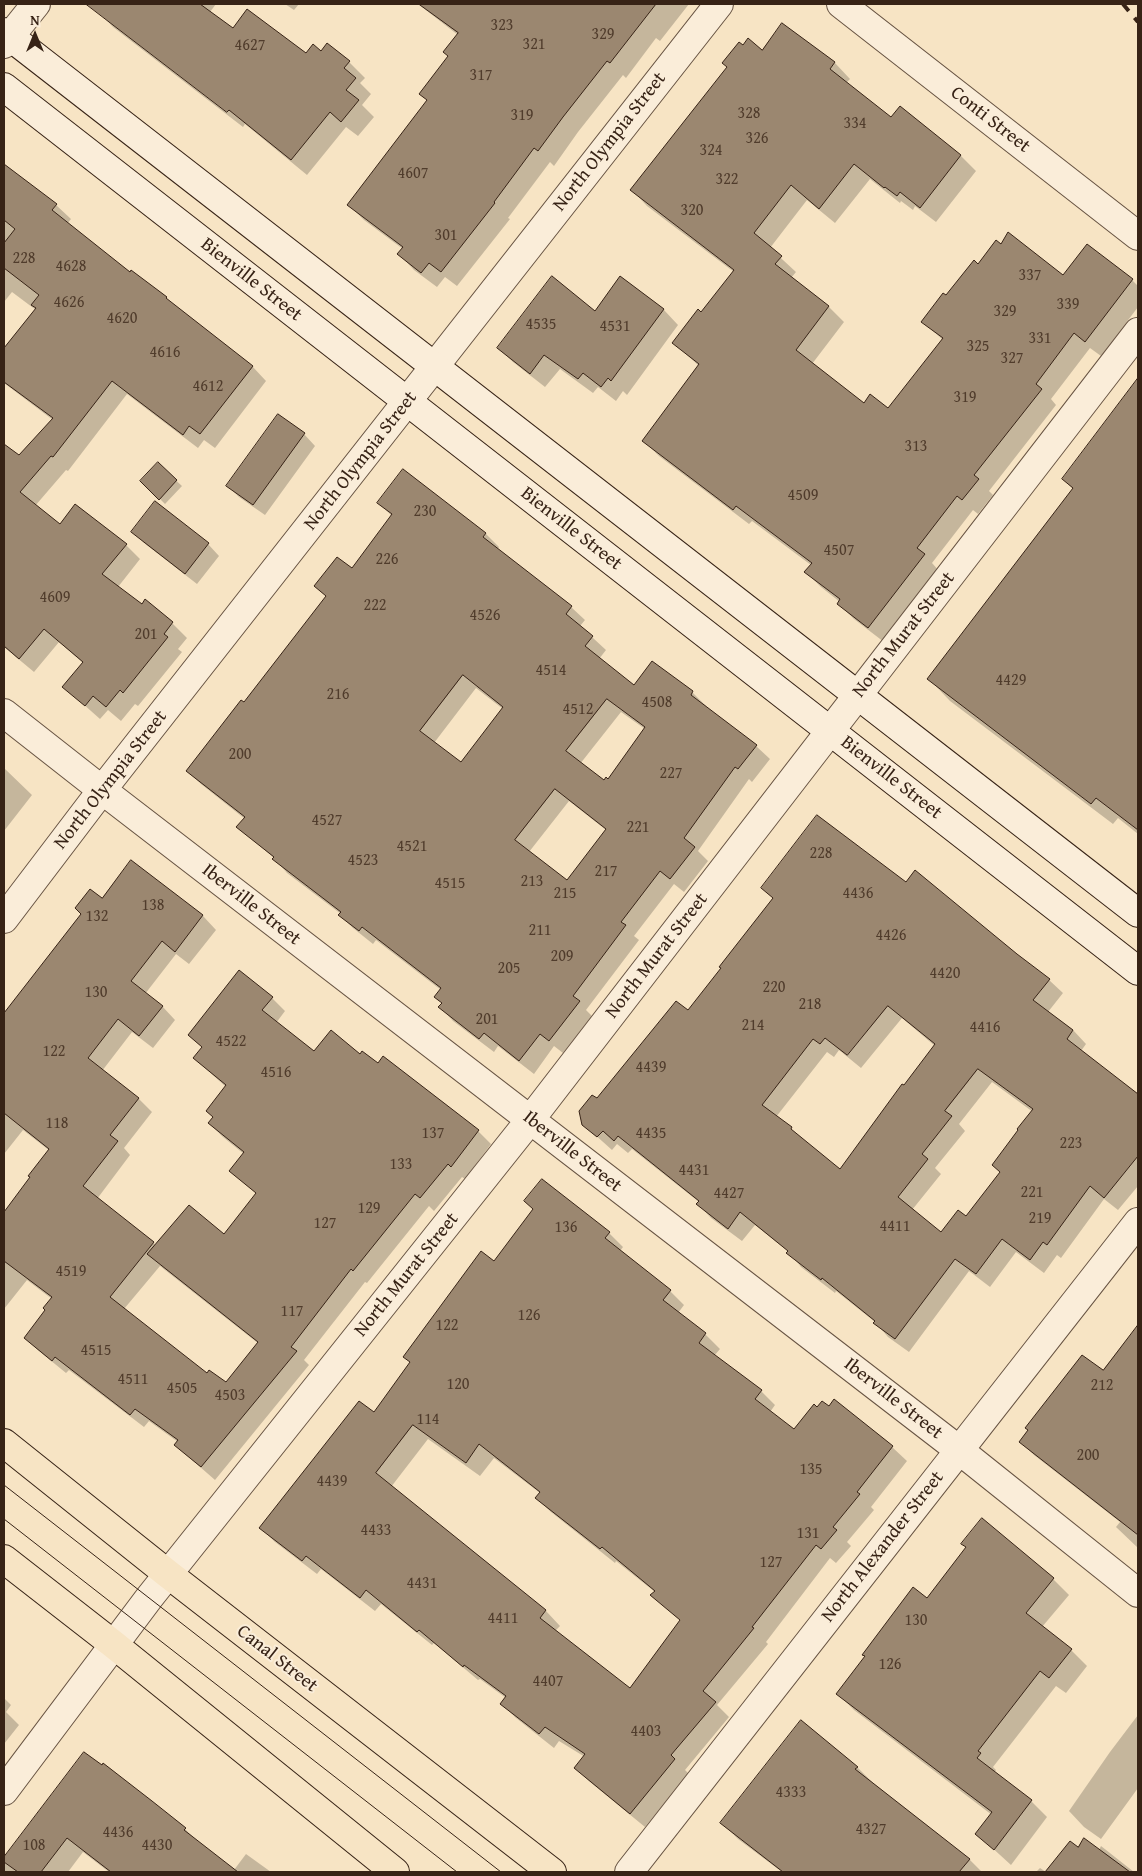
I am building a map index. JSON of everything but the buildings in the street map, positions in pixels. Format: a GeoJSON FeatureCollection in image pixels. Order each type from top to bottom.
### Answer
{"type":"FeatureCollection","features":[{"type":"Feature","properties":{"kind":"main road","name":"Canal Street"},"geometry":{"type":"LineString","coordinates":[[4,1443],[168,1574],[552,1872]]}},
{"type":"Feature","properties":{"kind":"main road"},"geometry":{"type":"LineString","coordinates":[[4,1560],[113,1644],[395,1872]]}},
{"type":"Feature","properties":{"kind":"street"},"geometry":{"type":"LineString","coordinates":[[36,4],[6,38],[1138,913]]}},
{"type":"Feature","properties":{"kind":"street","name":"North Olympia Street"},"geometry":{"type":"LineString","coordinates":[[4,919],[102,790],[719,4]]}},
{"type":"Feature","properties":{"kind":"street","name":"Conti Street"},"geometry":{"type":"LineString","coordinates":[[841,4],[1138,236]]}},
{"type":"Feature","properties":{"kind":"street","name":"Bienville Street"},"geometry":{"type":"LineString","coordinates":[[4,87],[1138,971]]}},
{"type":"Feature","properties":{"kind":"street","name":"North Murat Street"},"geometry":{"type":"LineString","coordinates":[[4,1791],[113,1644],[530,1120],[1138,332]]}},
{"type":"Feature","properties":{"kind":"street","name":"Iberville Street"},"geometry":{"type":"LineString","coordinates":[[4,712],[102,790],[959,1450],[1138,1593]]}},
{"type":"Feature","properties":{"kind":"street","name":"North Alexander Street"},"geometry":{"type":"LineString","coordinates":[[628,1872],[1138,1222]]}},
{"type":"Feature","properties":{"kind":"tram line"},"geometry":{"type":"LineString","coordinates":[[4,1485],[501,1872]]}},
{"type":"Feature","properties":{"kind":"tram line"},"geometry":{"type":"LineString","coordinates":[[4,1519],[457,1872]]}},
{"type":"Feature","properties":{"kind":"railway"},"geometry":{"type":"LineString","coordinates":[[1123,4],[1138,22]]}}]}
